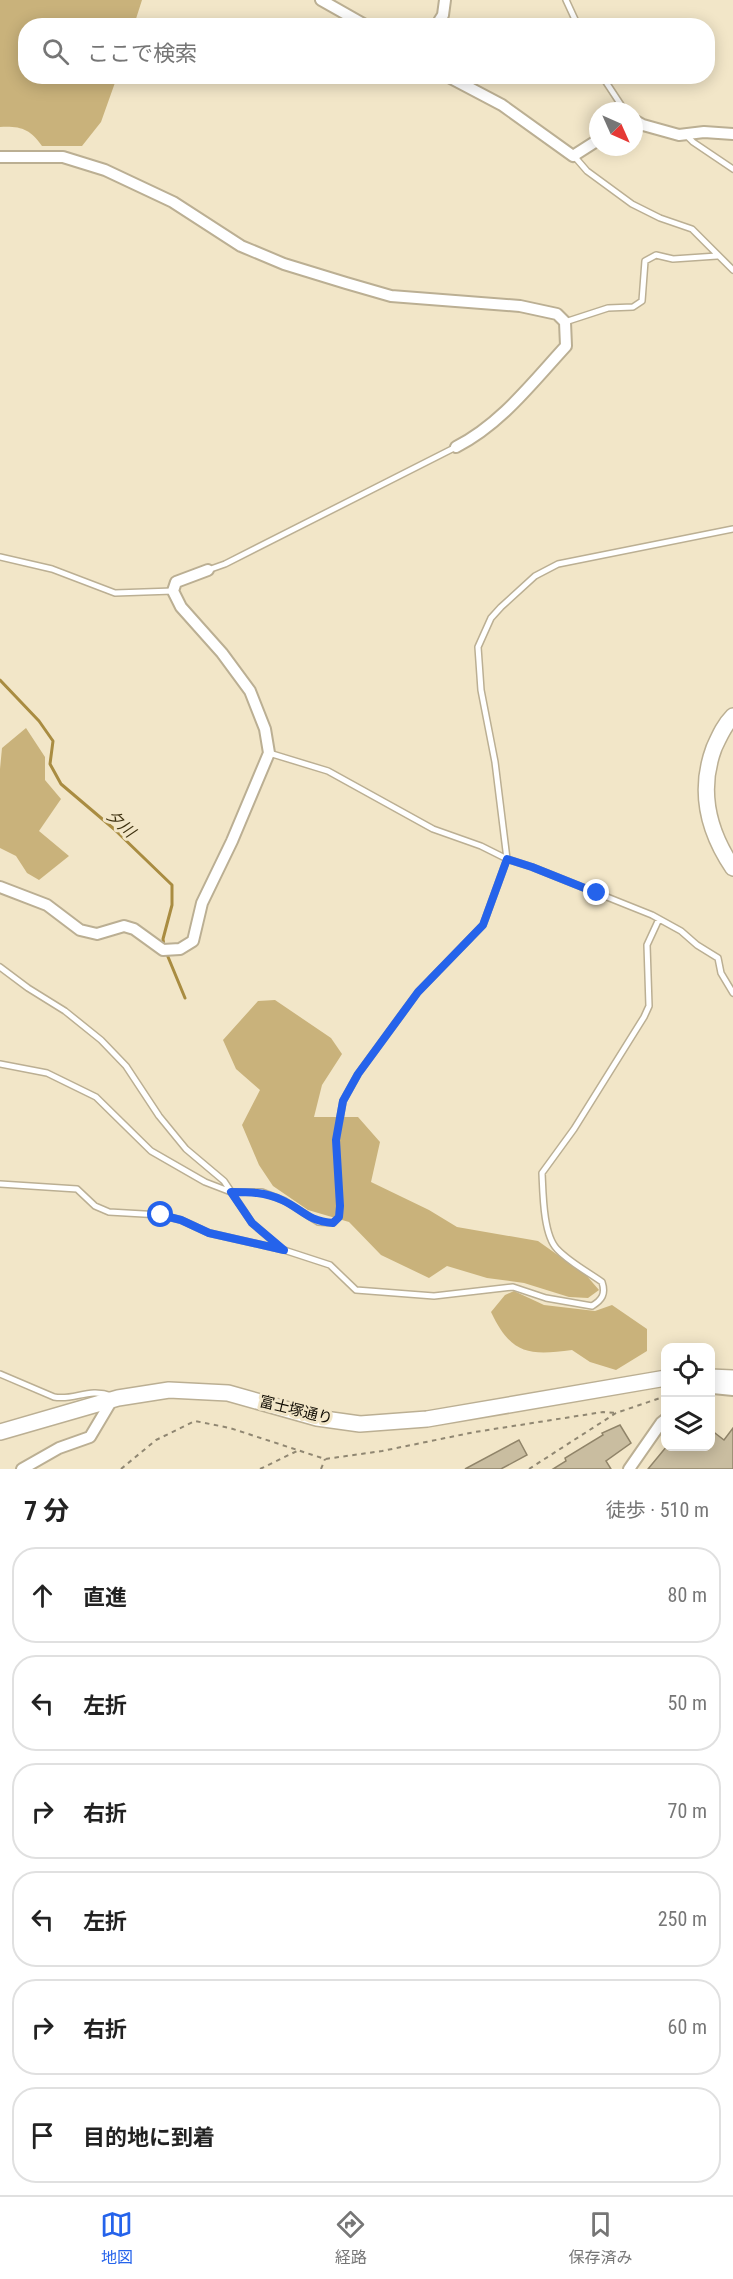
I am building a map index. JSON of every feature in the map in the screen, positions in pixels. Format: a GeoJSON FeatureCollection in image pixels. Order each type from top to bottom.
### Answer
{"type":"FeatureCollection","features":[{"type":"Feature","properties":{"kind":"street"},"geometry":{"type":"LineString","coordinates":[[321,0],[353,18]]}},
{"type":"Feature","properties":{"kind":"street"},"geometry":{"type":"LineString","coordinates":[[441,18],[445,0]]}},
{"type":"Feature","properties":{"kind":"street"},"geometry":{"type":"LineString","coordinates":[[462,84],[502,105],[573,156],[589,146]]}},
{"type":"Feature","properties":{"kind":"street"},"geometry":{"type":"LineString","coordinates":[[643,126],[679,135],[704,132],[733,134]]}},
{"type":"Feature","properties":{"kind":"street"},"geometry":{"type":"LineString","coordinates":[[0,157],[63,157],[105,170],[173,202],[241,246],[284,264],[346,284],[391,296],[520,306],[557,314],[565,322],[566,346],[496,422],[477,436],[456,447]]}},
{"type":"Feature","properties":{"kind":"street"},"geometry":{"type":"LineString","coordinates":[[0,887],[47,905],[80,930],[98,934],[124,926],[134,929],[163,950],[180,949],[193,941],[202,903],[232,841],[269,753],[266,729],[250,691],[222,653],[180,607],[174,591],[176,582],[208,570]]}},
{"type":"Feature","properties":{"kind":"street"},"geometry":{"type":"LineString","coordinates":[[733,716],[718,737],[706,777],[706,796],[708,818],[716,839],[733,868]]}},
{"type":"Feature","properties":{"kind":"street"},"geometry":{"type":"LineString","coordinates":[[715,1382],[733,1378]]}},
{"type":"Feature","properties":{"kind":"street","name":"富士塚通り"},"geometry":{"type":"LineString","coordinates":[[0,1432],[115,1399],[169,1390],[228,1393],[317,1418],[360,1424],[427,1419],[661,1379]]}},
{"type":"Feature","properties":{"kind":"street"},"geometry":{"type":"LineString","coordinates":[[715,1384],[733,1390]]}},
{"type":"Feature","properties":{"kind":"street"},"geometry":{"type":"LineString","coordinates":[[22,1469],[59,1448],[90,1437],[115,1399]]}},
{"type":"Feature","properties":{"kind":"street"},"geometry":{"type":"LineString","coordinates":[[628,1469],[661,1423]]}},
{"type":"Feature","properties":{"kind":"lane"},"geometry":{"type":"LineString","coordinates":[[566,0],[574,18]]}},
{"type":"Feature","properties":{"kind":"lane"},"geometry":{"type":"LineString","coordinates":[[607,84],[619,102]]}},
{"type":"Feature","properties":{"kind":"lane"},"geometry":{"type":"LineString","coordinates":[[686,135],[733,169]]}},
{"type":"Feature","properties":{"kind":"lane"},"geometry":{"type":"LineString","coordinates":[[573,156],[587,171],[632,204],[660,219],[692,229],[733,270]]}},
{"type":"Feature","properties":{"kind":"lane"},"geometry":{"type":"LineString","coordinates":[[565,322],[608,308],[633,307],[642,301],[645,261],[656,255],[673,259],[717,256]]}},
{"type":"Feature","properties":{"kind":"lane"},"geometry":{"type":"LineString","coordinates":[[208,570],[225,564],[456,447]]}},
{"type":"Feature","properties":{"kind":"lane"},"geometry":{"type":"LineString","coordinates":[[0,1064],[47,1073],[96,1097],[152,1151],[205,1182],[231,1192],[262,1192],[285,1200],[318,1222],[333,1223],[339,1217],[340,1206],[336,1140],[343,1101],[358,1074],[418,992],[483,925],[507,859],[495,762],[478,666],[478,647],[490,618],[513,594],[535,576],[558,564],[733,529]]}},
{"type":"Feature","properties":{"kind":"lane"},"geometry":{"type":"LineString","coordinates":[[0,557],[52,569],[116,593],[174,591]]}},
{"type":"Feature","properties":{"kind":"lane"},"geometry":{"type":"LineString","coordinates":[[269,753],[328,771],[433,829],[481,846],[507,859],[659,919],[681,931],[697,945],[718,958],[721,973],[733,993]]}},
{"type":"Feature","properties":{"kind":"lane"},"geometry":{"type":"LineString","coordinates":[[0,1184],[77,1188],[95,1206],[109,1212],[161,1215],[181,1220],[209,1233],[284,1250],[330,1265],[356,1290],[434,1296],[513,1287],[578,1305],[592,1306],[601,1300],[604,1289],[602,1282],[557,1249],[550,1239],[544,1206],[542,1173],[574,1129],[644,1017],[648,1006],[647,945],[659,919]]}},
{"type":"Feature","properties":{"kind":"lane"},"geometry":{"type":"LineString","coordinates":[[0,967],[64,1011],[114,1053],[186,1149],[224,1181],[252,1223],[284,1250]]}},
{"type":"Feature","properties":{"kind":"lane"},"geometry":{"type":"LineString","coordinates":[[0,1374],[63,1399],[83,1393],[101,1392],[115,1399]]}},
{"type":"Feature","properties":{"kind":"path"},"geometry":{"type":"LineString","coordinates":[[529,1469],[616,1413],[663,1397]]}},
{"type":"Feature","properties":{"kind":"path"},"geometry":{"type":"LineString","coordinates":[[260,1469],[297,1451]]}},
{"type":"Feature","properties":{"kind":"path"},"geometry":{"type":"LineString","coordinates":[[321,1469],[325,1459]]}},
{"type":"Feature","properties":{"kind":"shaded area"},"geometry":{"type":"Polygon","coordinates":[[[0,0],[142,0],[136,18],[18,18],[18,84],[115,84],[101,122],[82,146],[42,146],[29,132],[14,127],[0,127],[0,0]]]}},
{"type":"Feature","properties":{"kind":"shaded area"},"geometry":{"type":"Polygon","coordinates":[[[26,728],[45,757],[45,780],[61,799],[39,831],[69,856],[39,880],[27,873],[16,856],[0,848],[2,748],[26,728]]]}},
{"type":"Feature","properties":{"kind":"shaded area"},"geometry":{"type":"Polygon","coordinates":[[[275,1000],[331,1038],[342,1054],[322,1085],[314,1117],[358,1117],[380,1142],[371,1182],[429,1210],[457,1227],[538,1241],[586,1275],[599,1290],[588,1298],[569,1297],[524,1283],[487,1278],[447,1266],[429,1278],[381,1255],[349,1222],[308,1210],[273,1186],[259,1165],[242,1125],[260,1090],[236,1069],[223,1040],[258,1001],[275,1000]]]}},
{"type":"Feature","properties":{"kind":"shaded area"},"geometry":{"type":"Polygon","coordinates":[[[514,1291],[544,1305],[595,1311],[612,1305],[647,1329],[647,1351],[616,1370],[590,1362],[572,1350],[532,1352],[522,1349],[506,1336],[491,1312],[505,1295],[514,1291]]]}},
{"type":"Feature","properties":{"kind":"building"},"geometry":{"type":"Polygon","coordinates":[[[620,1425],[631,1443],[606,1461],[611,1469],[553,1469],[566,1461],[565,1458],[603,1435],[602,1433],[620,1425]]]}},
{"type":"Feature","properties":{"kind":"building"},"geometry":{"type":"Polygon","coordinates":[[[733,1428],[733,1469],[648,1469],[663,1451],[715,1451],[715,1433],[724,1440],[733,1428]]]}},
{"type":"Feature","properties":{"kind":"building"},"geometry":{"type":"Polygon","coordinates":[[[519,1440],[527,1455],[501,1469],[465,1469],[519,1440]]]}},
{"type":"Feature","properties":{"kind":"waterway","name":"夕川"},"geometry":{"type":"LineString","coordinates":[[0,680],[39,721],[53,741],[50,764],[61,784],[114,829],[172,885],[172,905],[163,939],[164,946]]}},
{"type":"Feature","properties":{"kind":"waterway","name":"夕川"},"geometry":{"type":"LineString","coordinates":[[166,952],[185,998]]}},
{"type":"Feature","properties":{"kind":"route"},"geometry":{"type":"LineString","coordinates":[[161,1215],[181,1220],[209,1233],[284,1250],[252,1223],[231,1192],[262,1192],[285,1200],[318,1222],[333,1223],[339,1217],[340,1206],[336,1140],[343,1101],[358,1074],[418,992],[483,925],[507,859],[597,893]]}}]}
